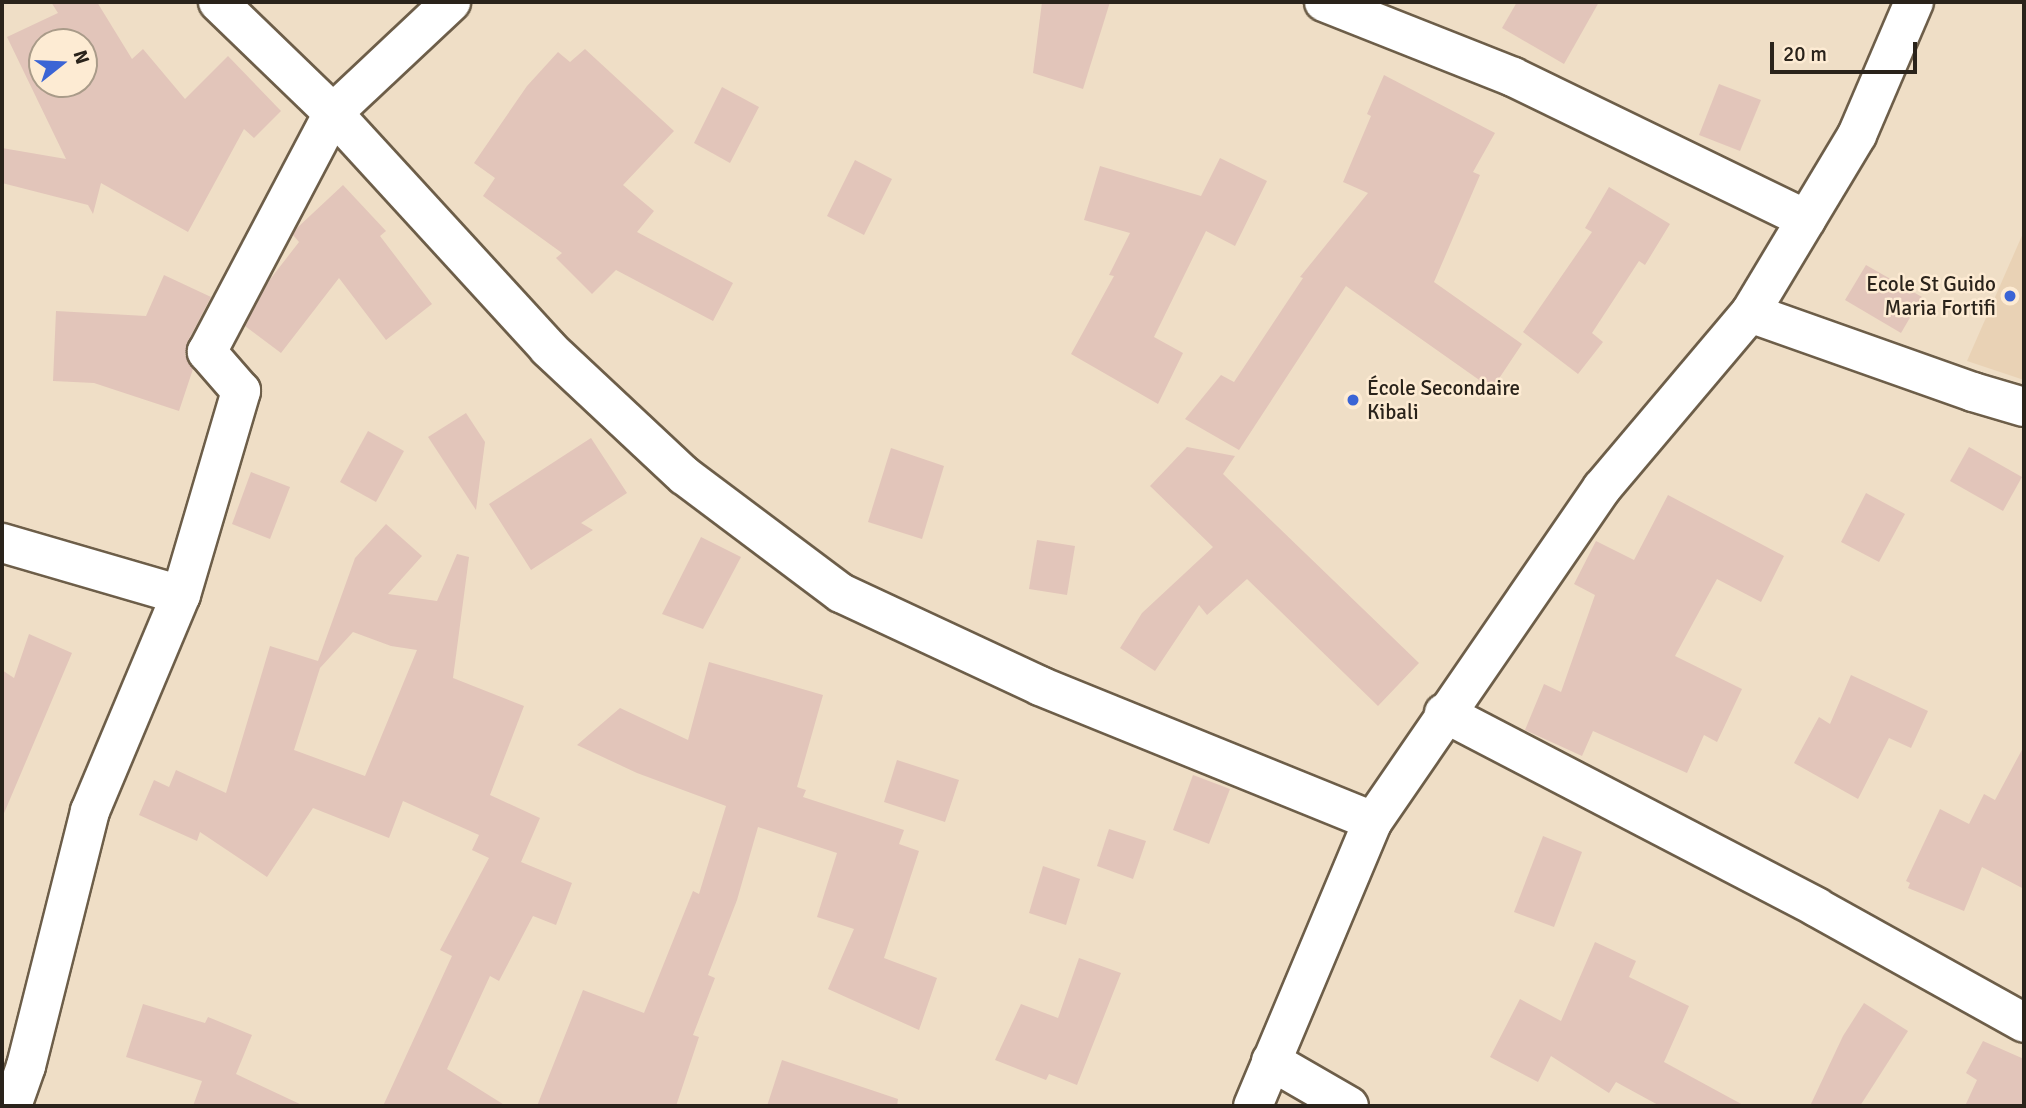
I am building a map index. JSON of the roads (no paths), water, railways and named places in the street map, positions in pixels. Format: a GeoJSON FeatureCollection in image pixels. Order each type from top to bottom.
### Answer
{"type":"FeatureCollection","features":[{"type":"Feature","properties":{"kind":"street"},"geometry":{"type":"LineString","coordinates":[[218,2],[333,113],[558,357],[685,475],[841,593],[1040,686],[1373,821]]}},
{"type":"Feature","properties":{"kind":"street"},"geometry":{"type":"LineString","coordinates":[[12,1106],[26,1066],[90,811],[181,595],[241,391],[207,352],[333,113],[451,2]]}},
{"type":"Feature","properties":{"kind":"street"},"geometry":{"type":"LineString","coordinates":[[1324,2],[1513,77],[1806,219]]}},
{"type":"Feature","properties":{"kind":"street"},"geometry":{"type":"LineString","coordinates":[[1253,1106],[1373,821],[1444,713],[1602,488],[1750,313],[1857,135],[1914,2]]}},
{"type":"Feature","properties":{"kind":"street"},"geometry":{"type":"LineString","coordinates":[[1750,313],[1973,392],[2024,407]]}},
{"type":"Feature","properties":{"kind":"street"},"geometry":{"type":"LineString","coordinates":[[2,543],[181,595]]}},
{"type":"Feature","properties":{"kind":"street"},"geometry":{"type":"LineString","coordinates":[[1444,713],[1816,907],[2024,1023]]}},
{"type":"Feature","properties":{"kind":"street"},"geometry":{"type":"LineString","coordinates":[[1271,1061],[1349,1106]]}},
{"type":"Feature","properties":{"kind":"place","name":"Ecole St Guido Maria Fortifi"},"geometry":{"type":"Point","coordinates":[2010,296]}},
{"type":"Feature","properties":{"kind":"place","name":"École Secondaire Kibali"},"geometry":{"type":"Point","coordinates":[1353,400]}}]}
